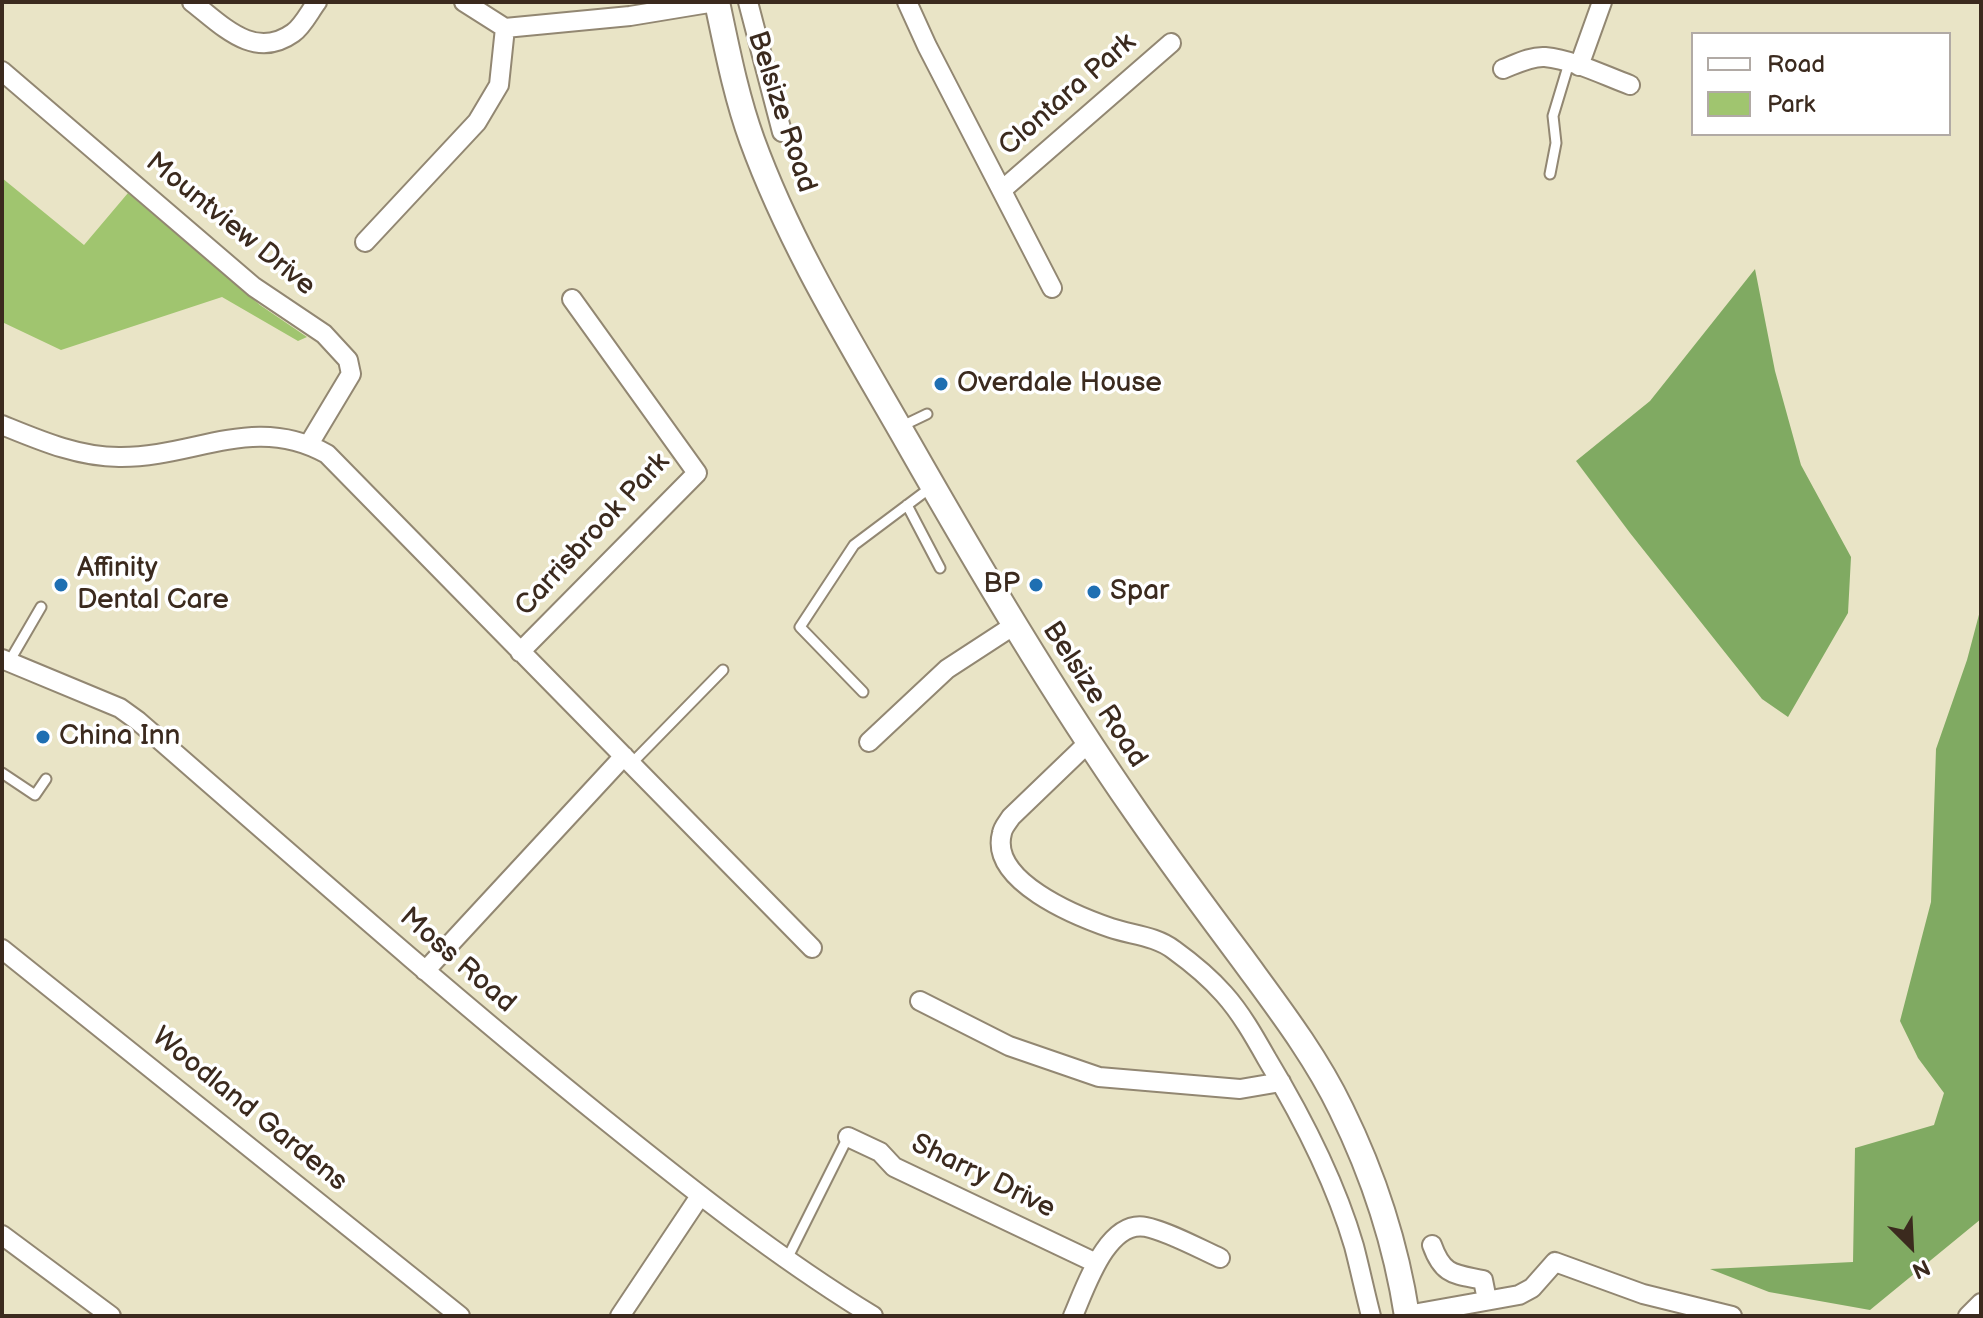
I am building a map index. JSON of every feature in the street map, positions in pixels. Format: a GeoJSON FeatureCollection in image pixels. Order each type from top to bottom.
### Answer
{"type":"FeatureCollection","features":[{"type":"Feature","properties":{"kind":"street"},"geometry":{"type":"LineString","coordinates":[[192,2],[245,41],[271,43],[295,32],[317,2]]}},
{"type":"Feature","properties":{"kind":"street"},"geometry":{"type":"LineString","coordinates":[[464,2],[505,28],[630,16],[716,2]]}},
{"type":"Feature","properties":{"kind":"street","name":"Belsize Road"},"geometry":{"type":"LineString","coordinates":[[716,2],[740,102],[780,207],[804,259],[1013,626],[1088,743],[1272,999],[1340,1107],[1383,1213],[1397,1259],[1407,1315]]}},
{"type":"Feature","properties":{"kind":"street"},"geometry":{"type":"LineString","coordinates":[[748,2],[782,132]]}},
{"type":"Feature","properties":{"kind":"street"},"geometry":{"type":"LineString","coordinates":[[1574,64],[1602,2]]}},
{"type":"Feature","properties":{"kind":"street","name":"Clontara Park"},"geometry":{"type":"LineString","coordinates":[[914,6],[1052,288]]}},
{"type":"Feature","properties":{"kind":"street"},"geometry":{"type":"LineString","coordinates":[[365,242],[477,122],[499,85],[505,28]]}},
{"type":"Feature","properties":{"kind":"street","name":"Clontara Park"},"geometry":{"type":"LineString","coordinates":[[1002,190],[1171,43]]}},
{"type":"Feature","properties":{"kind":"street"},"geometry":{"type":"LineString","coordinates":[[1503,69],[1544,57],[1574,64],[1630,85]]}},
{"type":"Feature","properties":{"kind":"street","name":"Mountview Drive"},"geometry":{"type":"LineString","coordinates":[[2,71],[254,287],[324,334],[348,360],[351,374],[309,444]]}},
{"type":"Feature","properties":{"kind":"street","name":"Carrisbrook Park"},"geometry":{"type":"LineString","coordinates":[[520,652],[697,473],[572,299]]}},
{"type":"Feature","properties":{"kind":"street"},"geometry":{"type":"LineString","coordinates":[[2,425],[61,449],[118,458],[172,452],[254,435],[309,444],[327,454],[812,948]]}},
{"type":"Feature","properties":{"kind":"street"},"geometry":{"type":"LineString","coordinates":[[869,742],[947,669],[1013,626]]}},
{"type":"Feature","properties":{"kind":"street","name":"Moss Road"},"geometry":{"type":"LineString","coordinates":[[6,660],[120,708],[138,721],[495,1032],[700,1196],[868,1315]]}},
{"type":"Feature","properties":{"kind":"street"},"geometry":{"type":"LineString","coordinates":[[1088,743],[1011,817],[1002,832],[1001,846],[1006,864],[1017,880],[1028,888],[1076,913],[1170,946],[1225,995],[1245,1021],[1281,1082],[1320,1159],[1353,1243],[1371,1316]]}},
{"type":"Feature","properties":{"kind":"street"},"geometry":{"type":"LineString","coordinates":[[425,971],[628,760]]}},
{"type":"Feature","properties":{"kind":"street","name":"Woodland Gardens"},"geometry":{"type":"LineString","coordinates":[[2,949],[460,1316]]}},
{"type":"Feature","properties":{"kind":"street"},"geometry":{"type":"LineString","coordinates":[[920,1001],[1009,1046],[1099,1077],[1240,1089],[1281,1082]]}},
{"type":"Feature","properties":{"kind":"street","name":"Sharry Drive"},"geometry":{"type":"LineString","coordinates":[[848,1137],[880,1152],[894,1167],[1096,1263]]}},
{"type":"Feature","properties":{"kind":"street"},"geometry":{"type":"LineString","coordinates":[[620,1316],[700,1196]]}},
{"type":"Feature","properties":{"kind":"street"},"geometry":{"type":"LineString","coordinates":[[1073,1316],[1096,1263],[1107,1245],[1124,1231],[1144,1226],[1220,1258]]}},
{"type":"Feature","properties":{"kind":"street"},"geometry":{"type":"LineString","coordinates":[[2,1235],[111,1316]]}},
{"type":"Feature","properties":{"kind":"street"},"geometry":{"type":"LineString","coordinates":[[1432,1245],[1437,1259],[1448,1273],[1483,1280],[1482,1306]]}},
{"type":"Feature","properties":{"kind":"street"},"geometry":{"type":"LineString","coordinates":[[1407,1315],[1482,1306],[1519,1295],[1532,1288],[1555,1262],[1682,1311],[1732,1316]]}},
{"type":"Feature","properties":{"kind":"street"},"geometry":{"type":"LineString","coordinates":[[1968,1316],[1981,1303]]}},
{"type":"Feature","properties":{"kind":"lane"},"geometry":{"type":"LineString","coordinates":[[1550,174],[1556,143],[1553,116],[1574,64]]}},
{"type":"Feature","properties":{"kind":"lane"},"geometry":{"type":"LineString","coordinates":[[899,428],[927,414]]}},
{"type":"Feature","properties":{"kind":"lane"},"geometry":{"type":"LineString","coordinates":[[863,692],[800,627],[854,545],[932,486]]}},
{"type":"Feature","properties":{"kind":"lane"},"geometry":{"type":"LineString","coordinates":[[907,505],[940,568]]}},
{"type":"Feature","properties":{"kind":"lane"},"geometry":{"type":"LineString","coordinates":[[6,660],[41,607]]}},
{"type":"Feature","properties":{"kind":"lane"},"geometry":{"type":"LineString","coordinates":[[628,760],[723,670]]}},
{"type":"Feature","properties":{"kind":"lane"},"geometry":{"type":"LineString","coordinates":[[2,773],[35,795],[46,779]]}},
{"type":"Feature","properties":{"kind":"lane"},"geometry":{"type":"LineString","coordinates":[[787,1259],[848,1137]]}},
{"type":"Feature","properties":{"kind":"green space"},"geometry":{"type":"Polygon","coordinates":[[[2,178],[84,245],[128,193],[260,305],[307,337],[298,341],[222,297],[61,350],[2,322],[2,178]]]}},
{"type":"Feature","properties":{"kind":"green space"},"geometry":{"type":"Polygon","coordinates":[[[1755,269],[1775,371],[1801,465],[1851,557],[1848,613],[1788,717],[1762,699],[1576,461],[1650,401],[1755,269]]]}},
{"type":"Feature","properties":{"kind":"green space"},"geometry":{"type":"Polygon","coordinates":[[[1981,607],[1981,1219],[1870,1310],[1769,1292],[1710,1269],[1853,1262],[1855,1148],[1934,1125],[1944,1093],[1918,1058],[1900,1021],[1931,902],[1936,749],[1967,660],[1981,607]]]}},
{"type":"Feature","properties":{"kind":"place","name":"Overdale House"},"geometry":{"type":"Point","coordinates":[941,384]}},
{"type":"Feature","properties":{"kind":"place","name":"Affinity Dental Care"},"geometry":{"type":"Point","coordinates":[61,585]}},
{"type":"Feature","properties":{"kind":"place","name":"BP"},"geometry":{"type":"Point","coordinates":[1036,585]}},
{"type":"Feature","properties":{"kind":"place","name":"Spar"},"geometry":{"type":"Point","coordinates":[1094,592]}},
{"type":"Feature","properties":{"kind":"place","name":"China Inn"},"geometry":{"type":"Point","coordinates":[43,737]}}]}
